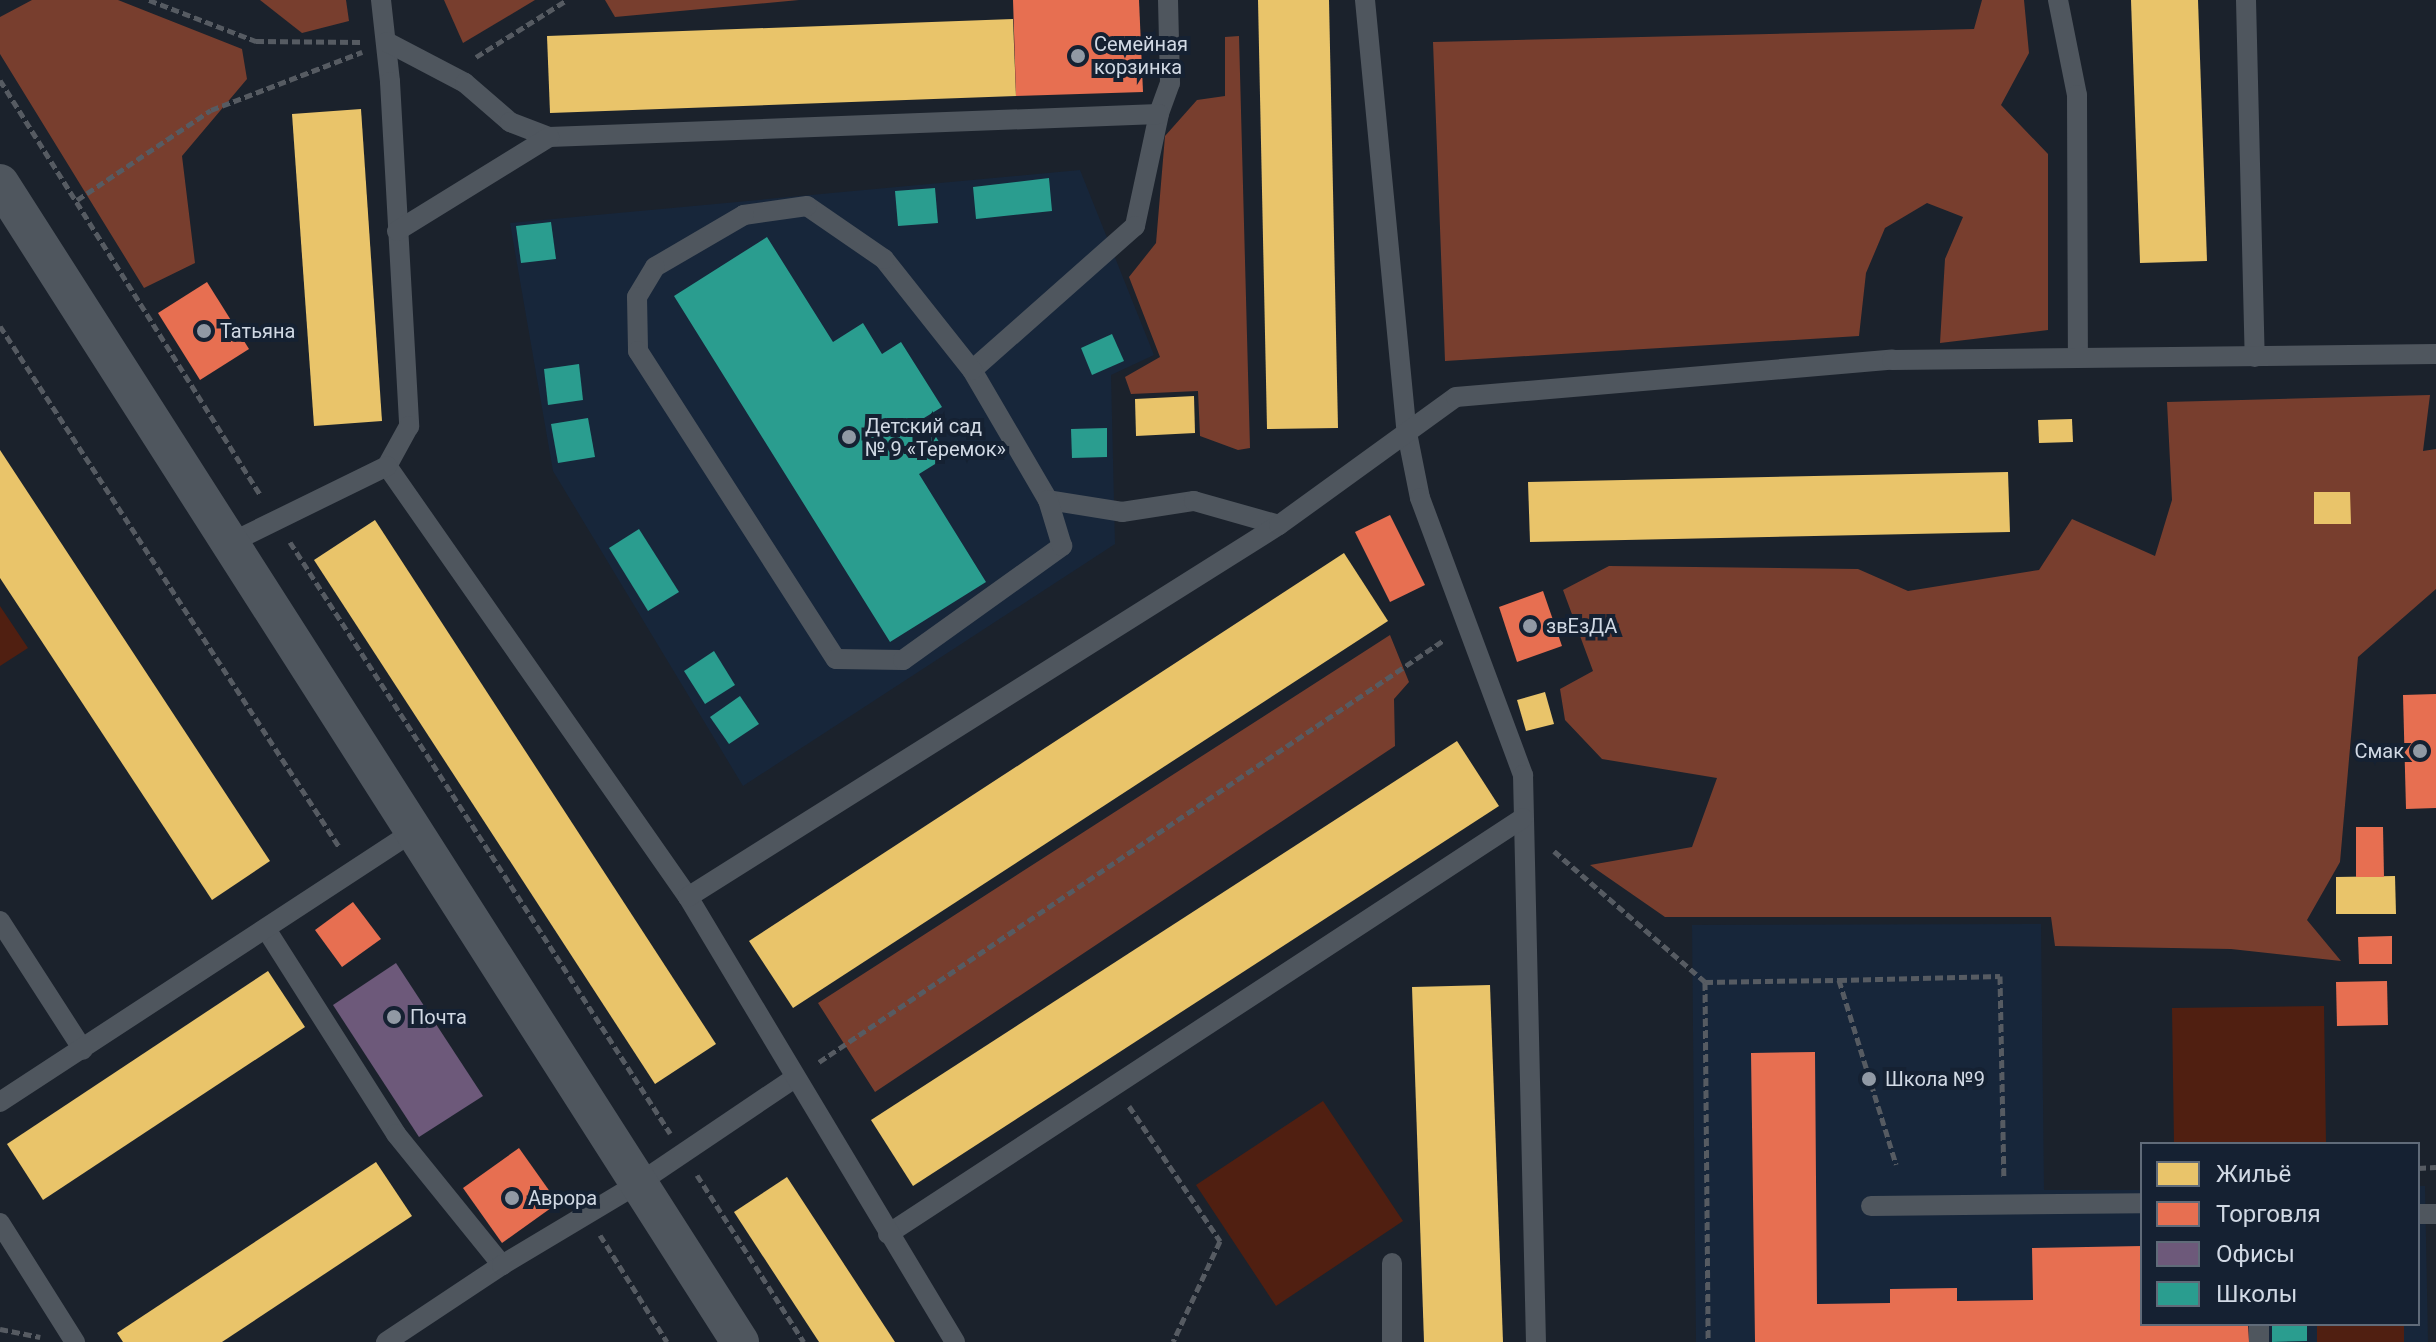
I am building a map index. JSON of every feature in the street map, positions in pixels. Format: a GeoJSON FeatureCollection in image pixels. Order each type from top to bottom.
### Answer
{"type":"FeatureCollection","features":[{"type":"Feature","properties":{"kind":"street"},"geometry":{"type":"LineString","coordinates":[[5,204],[230,543],[740,1342]]}},
{"type":"Feature","properties":{"kind":"lane"},"geometry":{"type":"LineString","coordinates":[[230,543],[387,466],[409,426],[387,42],[381,0]]}},
{"type":"Feature","properties":{"kind":"lane"},"geometry":{"type":"LineString","coordinates":[[972,370],[1135,226],[1159,114],[1170,83],[1168,0]]}},
{"type":"Feature","properties":{"kind":"lane"},"geometry":{"type":"LineString","coordinates":[[1365,0],[1407,433],[1420,498],[1523,775],[1536,1342]]}},
{"type":"Feature","properties":{"kind":"lane"},"geometry":{"type":"LineString","coordinates":[[2058,0],[2077,95],[2078,355]]}},
{"type":"Feature","properties":{"kind":"lane"},"geometry":{"type":"LineString","coordinates":[[2246,0],[2255,357]]}},
{"type":"Feature","properties":{"kind":"lane"},"geometry":{"type":"LineString","coordinates":[[387,42],[465,83],[510,122],[549,137],[1159,114]]}},
{"type":"Feature","properties":{"kind":"lane"},"geometry":{"type":"LineString","coordinates":[[397,231],[549,137]]}},
{"type":"Feature","properties":{"kind":"lane"},"geometry":{"type":"LineString","coordinates":[[807,206],[884,259],[972,370],[1048,500],[1062,546],[903,660],[836,659],[638,351],[637,297],[655,267],[744,215],[807,206]]}},
{"type":"Feature","properties":{"kind":"lane"},"geometry":{"type":"LineString","coordinates":[[688,897],[1279,525],[1456,397],[1892,360],[2078,355],[2255,357],[2436,354]]}},
{"type":"Feature","properties":{"kind":"lane"},"geometry":{"type":"LineString","coordinates":[[387,466],[688,897],[793,1079],[955,1342]]}},
{"type":"Feature","properties":{"kind":"lane"},"geometry":{"type":"LineString","coordinates":[[1048,500],[1122,512],[1194,501],[1279,525]]}},
{"type":"Feature","properties":{"kind":"lane"},"geometry":{"type":"LineString","coordinates":[[888,1234],[1523,818]]}},
{"type":"Feature","properties":{"kind":"lane"},"geometry":{"type":"LineString","coordinates":[[0,1102],[414,831]]}},
{"type":"Feature","properties":{"kind":"lane"},"geometry":{"type":"LineString","coordinates":[[0,921],[83,1050]]}},
{"type":"Feature","properties":{"kind":"lane"},"geometry":{"type":"LineString","coordinates":[[266,929],[396,1134],[502,1265]]}},
{"type":"Feature","properties":{"kind":"lane"},"geometry":{"type":"LineString","coordinates":[[386,1342],[502,1265],[639,1183],[793,1079]]}},
{"type":"Feature","properties":{"kind":"lane"},"geometry":{"type":"LineString","coordinates":[[1871,1206],[2140,1203]]}},
{"type":"Feature","properties":{"kind":"lane"},"geometry":{"type":"LineString","coordinates":[[0,1223],[75,1342]]}},
{"type":"Feature","properties":{"kind":"lane"},"geometry":{"type":"LineString","coordinates":[[1392,1263],[1392,1342]]}},
{"type":"Feature","properties":{"kind":"path"},"geometry":{"type":"LineString","coordinates":[[149,0],[256,41],[387,42]]}},
{"type":"Feature","properties":{"kind":"path"},"geometry":{"type":"LineString","coordinates":[[448,74],[567,0]]}},
{"type":"Feature","properties":{"kind":"path"},"geometry":{"type":"LineString","coordinates":[[77,200],[211,110],[387,42]]}},
{"type":"Feature","properties":{"kind":"path"},"geometry":{"type":"LineString","coordinates":[[0,80],[276,520],[804,1342]]}},
{"type":"Feature","properties":{"kind":"path"},"geometry":{"type":"LineString","coordinates":[[0,326],[354,870]]}},
{"type":"Feature","properties":{"kind":"path"},"geometry":{"type":"LineString","coordinates":[[793,1079],[1468,624]]}},
{"type":"Feature","properties":{"kind":"path"},"geometry":{"type":"LineString","coordinates":[[1523,818],[1563,860],[1705,982],[2000,976],[2004,1205]]}},
{"type":"Feature","properties":{"kind":"path"},"geometry":{"type":"LineString","coordinates":[[1839,980],[1896,1164]]}},
{"type":"Feature","properties":{"kind":"path"},"geometry":{"type":"LineString","coordinates":[[1705,982],[1708,1342]]}},
{"type":"Feature","properties":{"kind":"path"},"geometry":{"type":"LineString","coordinates":[[1115,1085],[1220,1241],[1173,1342]]}},
{"type":"Feature","properties":{"kind":"path"},"geometry":{"type":"LineString","coordinates":[[587,1214],[667,1342]]}},
{"type":"Feature","properties":{"kind":"path"},"geometry":{"type":"LineString","coordinates":[[0,1329],[52,1339]]}},
{"type":"Feature","properties":{"kind":"shaded area"},"geometry":{"type":"Polygon","coordinates":[[[32,0],[118,0],[242,49],[247,79],[182,156],[195,263],[144,288],[0,54],[0,17],[32,0]]]}},
{"type":"Feature","properties":{"kind":"shaded area"},"geometry":{"type":"Polygon","coordinates":[[[260,0],[346,0],[349,21],[302,33],[260,0]]]}},
{"type":"Feature","properties":{"kind":"shaded area"},"geometry":{"type":"Polygon","coordinates":[[[444,0],[535,0],[463,43],[444,0]]]}},
{"type":"Feature","properties":{"kind":"shaded area"},"geometry":{"type":"Polygon","coordinates":[[[605,0],[799,0],[615,17],[605,0]]]}},
{"type":"Feature","properties":{"kind":"shaded area"},"geometry":{"type":"Polygon","coordinates":[[[1982,0],[2024,0],[2029,53],[2001,105],[2048,154],[2048,330],[1940,343],[1945,259],[1963,217],[1927,203],[1885,228],[1866,273],[1859,336],[1445,361],[1433,42],[1974,29],[1982,0]]]}},
{"type":"Feature","properties":{"kind":"shaded area"},"geometry":{"type":"Polygon","coordinates":[[[1239,36],[1250,448],[1238,450],[1200,436],[1198,391],[1131,394],[1125,377],[1160,357],[1129,277],[1156,243],[1165,136],[1197,100],[1225,96],[1225,37],[1239,36]]]}},
{"type":"Feature","properties":{"kind":"shaded area"},"geometry":{"type":"Polygon","coordinates":[[[1080,170],[1154,355],[1111,375],[1115,544],[743,786],[553,471],[510,223],[1080,170]]]}},
{"type":"Feature","properties":{"kind":"shaded area"},"geometry":{"type":"Polygon","coordinates":[[[2430,395],[2423,451],[2436,449],[2436,589],[2358,657],[2340,862],[2307,920],[2341,961],[2231,949],[2055,946],[2051,917],[1665,917],[1590,865],[1692,847],[1717,778],[1602,759],[1565,720],[1560,689],[1593,671],[1563,590],[1609,566],[1858,569],[1908,591],[2039,570],[2072,519],[2155,556],[2172,500],[2167,402],[2430,395]]]}},
{"type":"Feature","properties":{"kind":"shaded area"},"geometry":{"type":"Polygon","coordinates":[[[0,606],[28,648],[0,666],[0,606]]]}},
{"type":"Feature","properties":{"kind":"shaded area"},"geometry":{"type":"Polygon","coordinates":[[[1390,635],[1409,682],[1394,699],[1395,746],[875,1092],[818,1003],[1390,635]]]}},
{"type":"Feature","properties":{"kind":"shaded area","name":"Школа №9"},"geometry":{"type":"Polygon","coordinates":[[[2041,924],[2044,1190],[2140,1190],[2140,1326],[2420,1326],[2420,1186],[2425,1186],[2428,1342],[1696,1342],[1692,925],[2041,924]]]}},
{"type":"Feature","properties":{"kind":"shaded area"},"geometry":{"type":"Polygon","coordinates":[[[2324,1006],[2326,1142],[2174,1142],[2172,1008],[2324,1006]]]}},
{"type":"Feature","properties":{"kind":"shaded area"},"geometry":{"type":"Polygon","coordinates":[[[1323,1101],[1403,1221],[1276,1306],[1196,1185],[1323,1101]]]}},
{"type":"Feature","properties":{"kind":"shaded area"},"geometry":{"type":"Polygon","coordinates":[[[2317,1326],[2404,1326],[2404,1342],[2317,1342],[2317,1326]]]}},
{"type":"Feature","properties":{"kind":"building: Жильё"},"geometry":{"type":"Polygon","coordinates":[[[1258,0],[1329,0],[1338,428],[1267,429],[1258,0]]]}},
{"type":"Feature","properties":{"kind":"building: Жильё"},"geometry":{"type":"Polygon","coordinates":[[[2131,0],[2198,0],[2207,261],[2140,263],[2131,0]]]}},
{"type":"Feature","properties":{"kind":"building: Жильё"},"geometry":{"type":"Polygon","coordinates":[[[1013,19],[1016,96],[550,113],[547,36],[1013,19]]]}},
{"type":"Feature","properties":{"kind":"building: Жильё"},"geometry":{"type":"Polygon","coordinates":[[[361,109],[382,421],[314,426],[292,114],[361,109]]]}},
{"type":"Feature","properties":{"kind":"building: Жильё"},"geometry":{"type":"Polygon","coordinates":[[[1194,396],[1195,433],[1136,436],[1135,399],[1194,396]]]}},
{"type":"Feature","properties":{"kind":"building: Жильё"},"geometry":{"type":"Polygon","coordinates":[[[2072,419],[2073,442],[2039,443],[2038,420],[2072,419]]]}},
{"type":"Feature","properties":{"kind":"building: Жильё"},"geometry":{"type":"Polygon","coordinates":[[[0,450],[270,861],[212,900],[0,578],[0,450]]]}},
{"type":"Feature","properties":{"kind":"building: Жильё"},"geometry":{"type":"Polygon","coordinates":[[[2008,472],[2010,532],[1530,542],[1528,482],[2008,472]]]}},
{"type":"Feature","properties":{"kind":"building: Жильё"},"geometry":{"type":"Polygon","coordinates":[[[2314,492],[2350,492],[2351,524],[2314,524],[2314,492]]]}},
{"type":"Feature","properties":{"kind":"building: Жильё"},"geometry":{"type":"Polygon","coordinates":[[[375,520],[716,1044],[655,1084],[314,560],[375,520]]]}},
{"type":"Feature","properties":{"kind":"building: Жильё"},"geometry":{"type":"Polygon","coordinates":[[[1344,553],[1388,621],[793,1008],[749,941],[1344,553]]]}},
{"type":"Feature","properties":{"kind":"building: Жильё"},"geometry":{"type":"Polygon","coordinates":[[[1545,692],[1554,724],[1526,731],[1517,700],[1545,692]]]}},
{"type":"Feature","properties":{"kind":"building: Жильё"},"geometry":{"type":"Polygon","coordinates":[[[1457,741],[1499,806],[913,1186],[871,1120],[1457,741]]]}},
{"type":"Feature","properties":{"kind":"building: Жильё"},"geometry":{"type":"Polygon","coordinates":[[[2395,876],[2396,914],[2336,914],[2336,877],[2395,876]]]}},
{"type":"Feature","properties":{"kind":"building: Жильё"},"geometry":{"type":"Polygon","coordinates":[[[268,971],[305,1027],[43,1200],[7,1144],[268,971]]]}},
{"type":"Feature","properties":{"kind":"building: Жильё"},"geometry":{"type":"Polygon","coordinates":[[[1490,985],[1503,1342],[1424,1342],[1412,987],[1490,985]]]}},
{"type":"Feature","properties":{"kind":"building: Жильё"},"geometry":{"type":"Polygon","coordinates":[[[376,1162],[412,1216],[222,1342],[123,1342],[117,1333],[376,1162]]]}},
{"type":"Feature","properties":{"kind":"building: Жильё"},"geometry":{"type":"Polygon","coordinates":[[[787,1177],[895,1342],[819,1342],[734,1212],[787,1177]]]}},
{"type":"Feature","properties":{"kind":"building: Торговля","name":"Семейная корзинка"},"geometry":{"type":"Polygon","coordinates":[[[1013,0],[1139,0],[1143,92],[1016,96],[1013,0]]]}},
{"type":"Feature","properties":{"kind":"building: Торговля","name":"Татьяна"},"geometry":{"type":"Polygon","coordinates":[[[207,282],[249,349],[200,380],[158,313],[207,282]]]}},
{"type":"Feature","properties":{"kind":"building: Торговля"},"geometry":{"type":"Polygon","coordinates":[[[1390,515],[1425,585],[1390,602],[1355,532],[1390,515]]]}},
{"type":"Feature","properties":{"kind":"building: Торговля","name":"звЕзДА"},"geometry":{"type":"Polygon","coordinates":[[[1543,591],[1562,646],[1517,662],[1499,607],[1543,591]]]}},
{"type":"Feature","properties":{"kind":"building: Торговля","name":"Смак"},"geometry":{"type":"Polygon","coordinates":[[[2436,694],[2436,808],[2406,809],[2403,695],[2436,694]]]}},
{"type":"Feature","properties":{"kind":"building: Торговля"},"geometry":{"type":"Polygon","coordinates":[[[2356,827],[2383,827],[2384,877],[2356,877],[2356,827]]]}},
{"type":"Feature","properties":{"kind":"building: Торговля"},"geometry":{"type":"Polygon","coordinates":[[[353,902],[381,939],[342,967],[315,930],[353,902]]]}},
{"type":"Feature","properties":{"kind":"building: Торговля"},"geometry":{"type":"Polygon","coordinates":[[[2392,936],[2392,964],[2359,964],[2358,937],[2392,936]]]}},
{"type":"Feature","properties":{"kind":"building: Торговля"},"geometry":{"type":"Polygon","coordinates":[[[2387,981],[2388,1025],[2337,1026],[2336,982],[2387,981]]]}},
{"type":"Feature","properties":{"kind":"building: Торговля"},"geometry":{"type":"Polygon","coordinates":[[[1815,1052],[1817,1304],[1890,1303],[1890,1289],[1957,1288],[1957,1301],[2033,1300],[2032,1248],[2140,1246],[2140,1326],[2248,1326],[2249,1342],[1755,1342],[1751,1053],[1815,1052]]]}},
{"type":"Feature","properties":{"kind":"building: Торговля","name":"Аврора"},"geometry":{"type":"Polygon","coordinates":[[[519,1148],[558,1203],[502,1243],[463,1188],[519,1148]]]}},
{"type":"Feature","properties":{"kind":"building: Офисы"},"geometry":{"type":"Polygon","coordinates":[[[396,963],[483,1096],[419,1137],[333,1005],[396,963]]]}},
{"type":"Feature","properties":{"kind":"building: Школы"},"geometry":{"type":"Polygon","coordinates":[[[1049,178],[1052,211],[976,219],[973,187],[1049,178]]]}},
{"type":"Feature","properties":{"kind":"building: Школы"},"geometry":{"type":"Polygon","coordinates":[[[935,188],[938,223],[898,226],[895,191],[935,188]]]}},
{"type":"Feature","properties":{"kind":"building: Школы"},"geometry":{"type":"Polygon","coordinates":[[[551,222],[556,259],[521,263],[516,226],[551,222]]]}},
{"type":"Feature","properties":{"kind":"building: Школы","name":"Детский сад № 9 «Теремок»"},"geometry":{"type":"Polygon","coordinates":[[[767,237],[833,342],[863,323],[882,354],[901,342],[942,407],[924,418],[948,456],[919,474],[986,582],[890,642],[674,296],[767,237]]]}},
{"type":"Feature","properties":{"kind":"building: Школы"},"geometry":{"type":"Polygon","coordinates":[[[1112,334],[1124,361],[1092,375],[1081,348],[1112,334]]]}},
{"type":"Feature","properties":{"kind":"building: Школы"},"geometry":{"type":"Polygon","coordinates":[[[579,364],[583,400],[548,405],[544,369],[579,364]]]}},
{"type":"Feature","properties":{"kind":"building: Школы"},"geometry":{"type":"Polygon","coordinates":[[[588,418],[595,457],[558,463],[551,424],[588,418]]]}},
{"type":"Feature","properties":{"kind":"building: Школы"},"geometry":{"type":"Polygon","coordinates":[[[1107,428],[1107,457],[1072,458],[1071,429],[1107,428]]]}},
{"type":"Feature","properties":{"kind":"building: Школы"},"geometry":{"type":"Polygon","coordinates":[[[639,529],[679,592],[648,611],[609,548],[639,529]]]}},
{"type":"Feature","properties":{"kind":"building: Школы"},"geometry":{"type":"Polygon","coordinates":[[[714,651],[735,685],[705,704],[684,671],[714,651]]]}},
{"type":"Feature","properties":{"kind":"building: Школы"},"geometry":{"type":"Polygon","coordinates":[[[740,696],[759,724],[729,744],[710,717],[740,696]]]}},
{"type":"Feature","properties":{"kind":"building: Школы"},"geometry":{"type":"Polygon","coordinates":[[[2272,1326],[2307,1326],[2307,1341],[2272,1342],[2272,1326]]]}},
{"type":"Feature","properties":{"kind":"place","name":"Семейная корзинка"},"geometry":{"type":"Point","coordinates":[1078,56]}},
{"type":"Feature","properties":{"kind":"place","name":"Татьяна"},"geometry":{"type":"Point","coordinates":[204,331]}},
{"type":"Feature","properties":{"kind":"place","name":"Детский сад № 9 «Теремок»"},"geometry":{"type":"Point","coordinates":[849,437]}},
{"type":"Feature","properties":{"kind":"place","name":"звЕзДА"},"geometry":{"type":"Point","coordinates":[1530,626]}},
{"type":"Feature","properties":{"kind":"place","name":"Смак"},"geometry":{"type":"Point","coordinates":[2420,751]}},
{"type":"Feature","properties":{"kind":"place","name":"Почта"},"geometry":{"type":"Point","coordinates":[394,1017]}},
{"type":"Feature","properties":{"kind":"place","name":"Школа №9"},"geometry":{"type":"Point","coordinates":[1869,1079]}},
{"type":"Feature","properties":{"kind":"place","name":"Аврора"},"geometry":{"type":"Point","coordinates":[512,1198]}}]}
